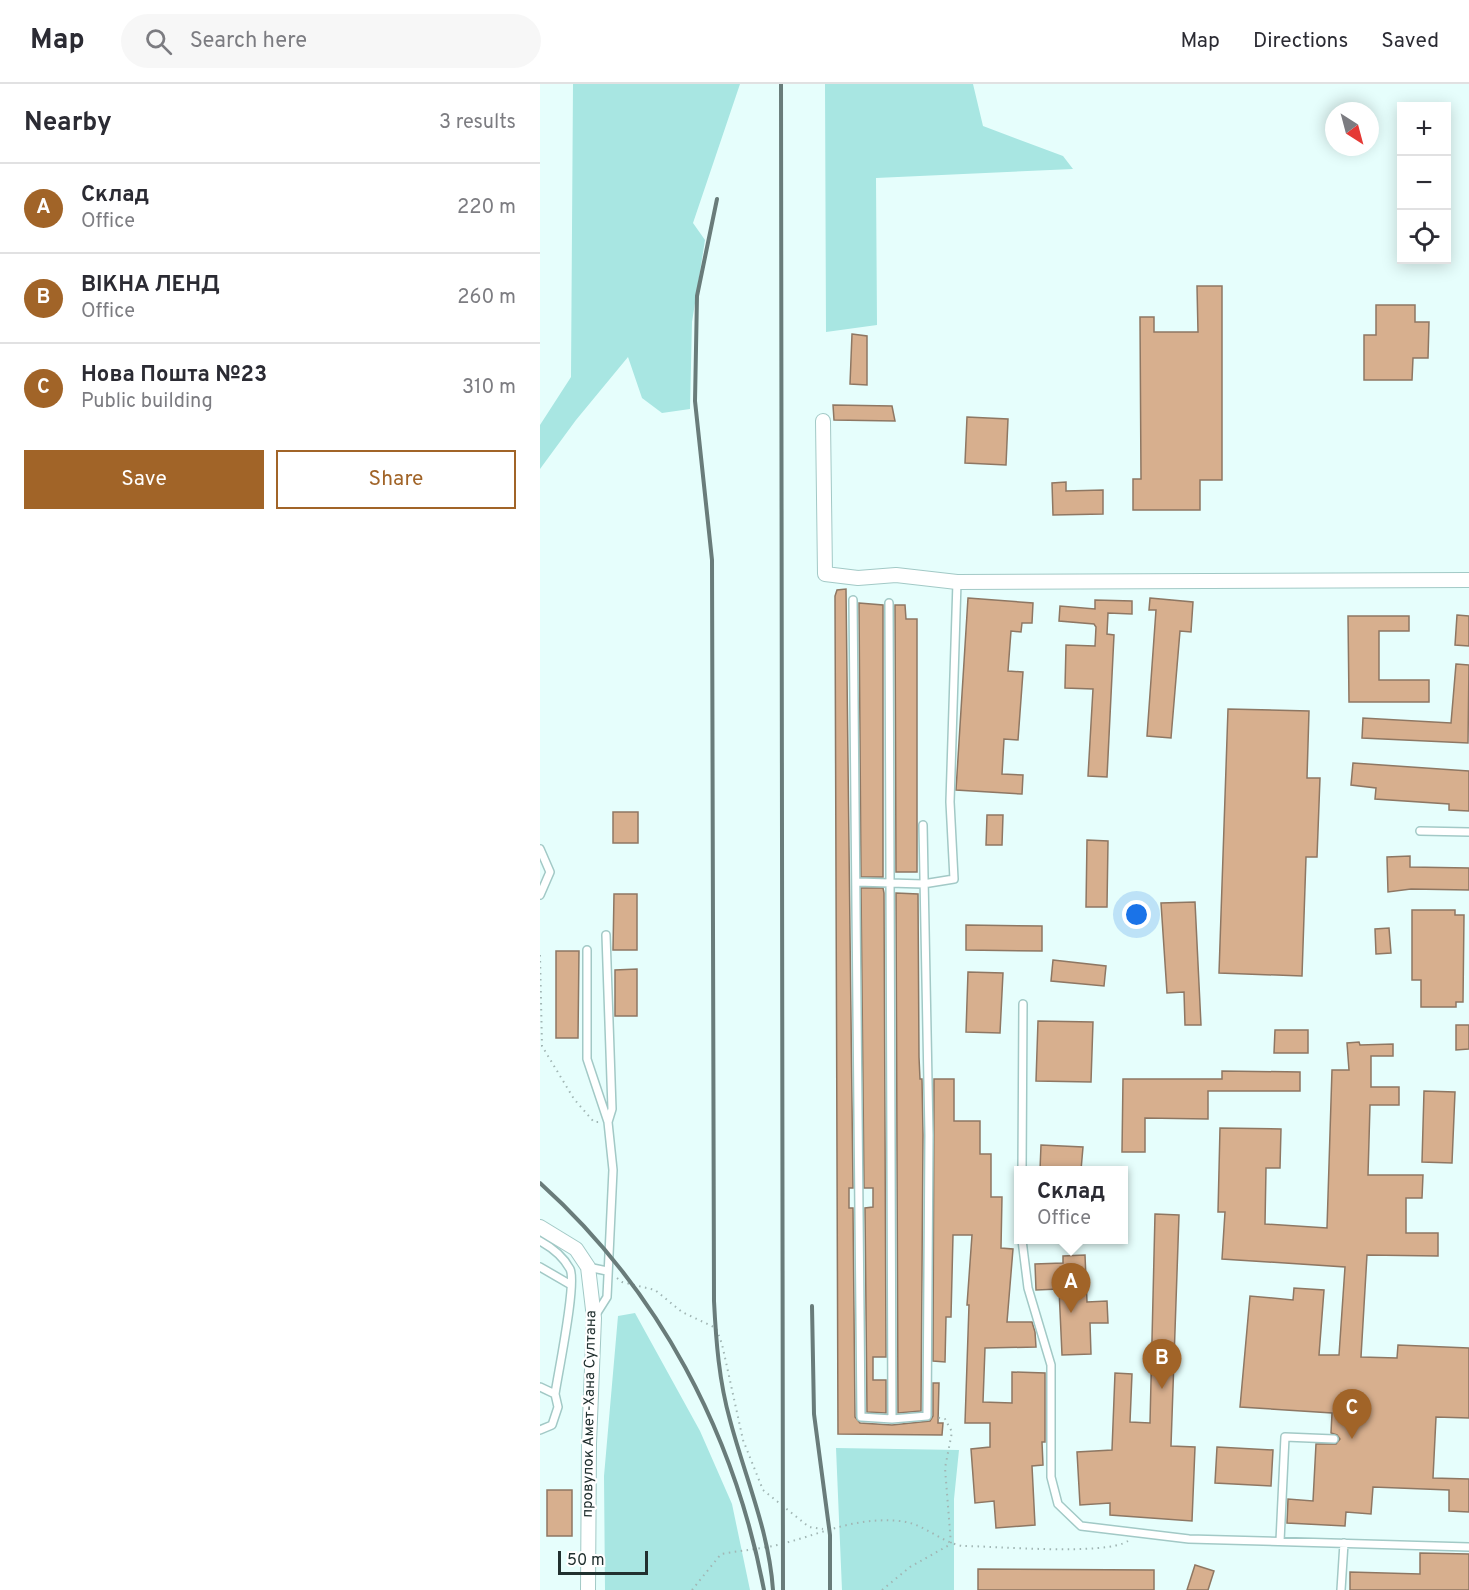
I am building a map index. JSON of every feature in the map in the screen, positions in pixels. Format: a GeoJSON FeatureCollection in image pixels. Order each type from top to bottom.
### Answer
{"type":"FeatureCollection","features":[{"type":"Feature","properties":{"kind":"street"},"geometry":{"type":"LineString","coordinates":[[823,421],[825,574],[858,578],[896,575],[957,582],[1469,580]]}},
{"type":"Feature","properties":{"kind":"street"},"geometry":{"type":"LineString","coordinates":[[540,1227],[576,1249],[588,1268]]}},
{"type":"Feature","properties":{"kind":"street","name":"провулок Амет-Хана Султана"},"geometry":{"type":"LineString","coordinates":[[588,1268],[594,1318],[589,1455],[588,1590]]}},
{"type":"Feature","properties":{"kind":"lane"},"geometry":{"type":"LineString","coordinates":[[857,882],[892,881],[922,884],[954,879],[950,802],[957,582]]}},
{"type":"Feature","properties":{"kind":"lane"},"geometry":{"type":"LineString","coordinates":[[853,600],[857,882],[858,1384],[861,1417],[892,1419],[927,1416],[929,1135],[922,884],[923,825]]}},
{"type":"Feature","properties":{"kind":"lane"},"geometry":{"type":"LineString","coordinates":[[889,603],[892,881],[892,1419]]}},
{"type":"Feature","properties":{"kind":"lane"},"geometry":{"type":"LineString","coordinates":[[1420,831],[1469,832]]}},
{"type":"Feature","properties":{"kind":"lane"},"geometry":{"type":"LineString","coordinates":[[540,849],[550,872],[540,895]]}},
{"type":"Feature","properties":{"kind":"lane"},"geometry":{"type":"LineString","coordinates":[[606,935],[612,1109],[608,1122]]}},
{"type":"Feature","properties":{"kind":"lane"},"geometry":{"type":"LineString","coordinates":[[586,950],[587,1059],[608,1122],[613,1170],[607,1297],[594,1318]]}},
{"type":"Feature","properties":{"kind":"lane"},"geometry":{"type":"LineString","coordinates":[[1022,1166],[1023,1004]]}},
{"type":"Feature","properties":{"kind":"lane"},"geometry":{"type":"LineString","coordinates":[[540,1241],[556,1250],[571,1271],[571,1285],[555,1394],[558,1407],[552,1425],[540,1430]]}},
{"type":"Feature","properties":{"kind":"lane"},"geometry":{"type":"LineString","coordinates":[[1023,1244],[1028,1288],[1051,1365],[1051,1477],[1058,1504],[1081,1526],[1190,1539],[1469,1547]]}},
{"type":"Feature","properties":{"kind":"lane"},"geometry":{"type":"LineString","coordinates":[[540,1267],[571,1285]]}},
{"type":"Feature","properties":{"kind":"lane"},"geometry":{"type":"LineString","coordinates":[[588,1268],[607,1271]]}},
{"type":"Feature","properties":{"kind":"lane"},"geometry":{"type":"LineString","coordinates":[[540,1387],[555,1394]]}},
{"type":"Feature","properties":{"kind":"lane"},"geometry":{"type":"LineString","coordinates":[[1280,1541],[1285,1437],[1334,1439]]}},
{"type":"Feature","properties":{"kind":"lane"},"geometry":{"type":"LineString","coordinates":[[1341,1590],[1344,1543]]}},
{"type":"Feature","properties":{"kind":"path"},"geometry":{"type":"LineString","coordinates":[[540,954],[543,971],[542,1046],[574,1099],[594,1122],[608,1122]]}},
{"type":"Feature","properties":{"kind":"path"},"geometry":{"type":"LineString","coordinates":[[607,1271],[622,1282],[655,1290],[682,1312],[716,1328],[743,1440],[762,1490],[809,1527],[825,1529]]}},
{"type":"Feature","properties":{"kind":"path"},"geometry":{"type":"LineString","coordinates":[[927,1416],[945,1419],[952,1432],[945,1468],[951,1544]]}},
{"type":"Feature","properties":{"kind":"path"},"geometry":{"type":"LineString","coordinates":[[692,1590],[722,1554],[768,1548],[825,1529],[873,1519],[904,1521],[938,1533],[951,1544]]}},
{"type":"Feature","properties":{"kind":"path"},"geometry":{"type":"LineString","coordinates":[[882,1590],[910,1567],[951,1544],[1065,1548],[1120,1546],[1139,1533]]}},
{"type":"Feature","properties":{"kind":"shaded area"},"geometry":{"type":"Polygon","coordinates":[[[573,84],[740,84],[693,223],[705,240],[692,322],[690,409],[662,413],[642,398],[628,357],[576,420],[540,469],[540,425],[571,377],[573,84]]]}},
{"type":"Feature","properties":{"kind":"shaded area"},"geometry":{"type":"Polygon","coordinates":[[[825,84],[973,84],[983,126],[1063,156],[1073,169],[876,178],[877,325],[826,332],[825,84]]]}},
{"type":"Feature","properties":{"kind":"shaded area"},"geometry":{"type":"Polygon","coordinates":[[[635,1313],[700,1431],[732,1504],[750,1590],[605,1590],[604,1476],[618,1316],[635,1313]]]}},
{"type":"Feature","properties":{"kind":"shaded area"},"geometry":{"type":"Polygon","coordinates":[[[836,1448],[959,1450],[954,1499],[954,1590],[842,1590],[836,1448]]]}},
{"type":"Feature","properties":{"kind":"building"},"geometry":{"type":"Polygon","coordinates":[[[1197,286],[1222,286],[1222,480],[1200,480],[1200,510],[1133,510],[1133,479],[1141,479],[1140,317],[1154,317],[1154,332],[1198,332],[1197,286]]]}},
{"type":"Feature","properties":{"kind":"building"},"geometry":{"type":"Polygon","coordinates":[[[1376,305],[1415,305],[1415,322],[1429,322],[1428,358],[1413,358],[1412,380],[1364,380],[1364,335],[1376,335],[1376,305]]]}},
{"type":"Feature","properties":{"kind":"building"},"geometry":{"type":"Polygon","coordinates":[[[852,334],[867,336],[867,385],[850,384],[852,334]]]}},
{"type":"Feature","properties":{"kind":"building"},"geometry":{"type":"Polygon","coordinates":[[[833,405],[892,406],[895,421],[834,420],[833,405]]]}},
{"type":"Feature","properties":{"kind":"building"},"geometry":{"type":"Polygon","coordinates":[[[967,417],[1008,419],[1006,465],[965,463],[967,417]]]}},
{"type":"Feature","properties":{"kind":"building"},"geometry":{"type":"Polygon","coordinates":[[[1066,482],[1066,491],[1103,490],[1103,514],[1053,515],[1052,483],[1066,482]]]}},
{"type":"Feature","properties":{"kind":"building"},"geometry":{"type":"Polygon","coordinates":[[[846,589],[853,1188],[849,1188],[849,1208],[853,1208],[855,1417],[860,1423],[892,1425],[930,1421],[933,1416],[933,1383],[939,1383],[938,1423],[943,1423],[942,1435],[838,1434],[835,596],[837,590],[846,589]]]}},
{"type":"Feature","properties":{"kind":"building"},"geometry":{"type":"Polygon","coordinates":[[[968,598],[1033,603],[1032,623],[1022,623],[1021,632],[1011,631],[1008,671],[1023,672],[1018,740],[1004,739],[1002,774],[1023,775],[1022,794],[956,790],[968,598]]]}},
{"type":"Feature","properties":{"kind":"building"},"geometry":{"type":"Polygon","coordinates":[[[1150,598],[1193,602],[1191,632],[1180,631],[1171,738],[1147,736],[1156,610],[1149,610],[1150,598]]]}},
{"type":"Feature","properties":{"kind":"building"},"geometry":{"type":"Polygon","coordinates":[[[1095,600],[1132,601],[1132,614],[1108,613],[1107,634],[1114,635],[1107,777],[1088,776],[1093,689],[1065,688],[1066,645],[1095,646],[1096,627],[1094,624],[1059,621],[1060,606],[1095,609],[1095,600]]]}},
{"type":"Feature","properties":{"kind":"building"},"geometry":{"type":"Polygon","coordinates":[[[859,603],[883,605],[883,877],[861,877],[859,603]]]}},
{"type":"Feature","properties":{"kind":"building"},"geometry":{"type":"Polygon","coordinates":[[[895,605],[905,605],[906,619],[917,619],[917,872],[896,872],[895,605]]]}},
{"type":"Feature","properties":{"kind":"building"},"geometry":{"type":"Polygon","coordinates":[[[1457,615],[1469,616],[1469,646],[1455,645],[1457,615]]]}},
{"type":"Feature","properties":{"kind":"building"},"geometry":{"type":"Polygon","coordinates":[[[1348,616],[1409,616],[1409,631],[1379,631],[1379,680],[1429,680],[1429,702],[1349,702],[1348,616]]]}},
{"type":"Feature","properties":{"kind":"building"},"geometry":{"type":"Polygon","coordinates":[[[1456,664],[1469,665],[1468,743],[1362,738],[1363,718],[1451,723],[1456,664]]]}},
{"type":"Feature","properties":{"kind":"building"},"geometry":{"type":"Polygon","coordinates":[[[1228,709],[1309,711],[1307,778],[1320,778],[1317,857],[1306,857],[1302,976],[1219,973],[1228,709]]]}},
{"type":"Feature","properties":{"kind":"building"},"geometry":{"type":"Polygon","coordinates":[[[1353,763],[1469,771],[1469,811],[1449,810],[1449,804],[1375,799],[1376,788],[1351,785],[1353,763]]]}},
{"type":"Feature","properties":{"kind":"building"},"geometry":{"type":"Polygon","coordinates":[[[613,812],[638,812],[638,843],[613,843],[613,812]]]}},
{"type":"Feature","properties":{"kind":"building"},"geometry":{"type":"Polygon","coordinates":[[[987,815],[1003,815],[1002,845],[986,845],[987,815]]]}},
{"type":"Feature","properties":{"kind":"building"},"geometry":{"type":"Polygon","coordinates":[[[1087,840],[1108,841],[1107,907],[1086,907],[1087,840]]]}},
{"type":"Feature","properties":{"kind":"building"},"geometry":{"type":"Polygon","coordinates":[[[1410,856],[1410,867],[1469,868],[1469,890],[1411,889],[1388,892],[1387,857],[1410,856]]]}},
{"type":"Feature","properties":{"kind":"building"},"geometry":{"type":"Polygon","coordinates":[[[861,888],[883,888],[884,893],[886,1357],[873,1357],[873,1380],[886,1380],[886,1413],[867,1412],[865,1208],[873,1207],[873,1188],[864,1188],[861,888]]]}},
{"type":"Feature","properties":{"kind":"building"},"geometry":{"type":"Polygon","coordinates":[[[896,893],[918,894],[919,1057],[920,1079],[922,1079],[923,1135],[921,1411],[898,1413],[896,893]]]}},
{"type":"Feature","properties":{"kind":"building"},"geometry":{"type":"Polygon","coordinates":[[[614,894],[637,894],[637,950],[613,950],[614,894]]]}},
{"type":"Feature","properties":{"kind":"building"},"geometry":{"type":"Polygon","coordinates":[[[1195,902],[1201,1025],[1185,1025],[1184,992],[1167,993],[1161,903],[1195,902]]]}},
{"type":"Feature","properties":{"kind":"building"},"geometry":{"type":"Polygon","coordinates":[[[1412,910],[1455,910],[1455,915],[1464,915],[1463,1002],[1456,1002],[1456,1007],[1421,1007],[1421,980],[1412,980],[1412,910]]]}},
{"type":"Feature","properties":{"kind":"building"},"geometry":{"type":"Polygon","coordinates":[[[966,925],[1042,926],[1042,951],[966,950],[966,925]]]}},
{"type":"Feature","properties":{"kind":"building"},"geometry":{"type":"Polygon","coordinates":[[[1389,928],[1391,953],[1376,954],[1375,929],[1389,928]]]}},
{"type":"Feature","properties":{"kind":"building"},"geometry":{"type":"Polygon","coordinates":[[[556,951],[579,951],[578,1038],[556,1038],[556,951]]]}},
{"type":"Feature","properties":{"kind":"building"},"geometry":{"type":"Polygon","coordinates":[[[1053,960],[1106,966],[1104,986],[1051,981],[1053,960]]]}},
{"type":"Feature","properties":{"kind":"building"},"geometry":{"type":"Polygon","coordinates":[[[637,969],[637,1016],[615,1016],[615,970],[637,969]]]}},
{"type":"Feature","properties":{"kind":"building"},"geometry":{"type":"Polygon","coordinates":[[[968,972],[1003,973],[1000,1033],[966,1032],[968,972]]]}},
{"type":"Feature","properties":{"kind":"building"},"geometry":{"type":"Polygon","coordinates":[[[1038,1021],[1093,1022],[1091,1082],[1036,1081],[1038,1021]]]}},
{"type":"Feature","properties":{"kind":"building"},"geometry":{"type":"Polygon","coordinates":[[[1456,1025],[1469,1025],[1469,1049],[1456,1050],[1456,1025]]]}},
{"type":"Feature","properties":{"kind":"building"},"geometry":{"type":"Polygon","coordinates":[[[1275,1030],[1308,1030],[1308,1053],[1274,1053],[1275,1030]]]}},
{"type":"Feature","properties":{"kind":"building"},"geometry":{"type":"Polygon","coordinates":[[[1359,1042],[1360,1045],[1393,1044],[1393,1056],[1371,1056],[1371,1087],[1399,1087],[1399,1105],[1370,1105],[1368,1175],[1423,1175],[1422,1198],[1406,1198],[1406,1233],[1438,1233],[1438,1256],[1367,1255],[1361,1357],[1397,1358],[1398,1345],[1469,1348],[1469,1418],[1436,1417],[1433,1478],[1469,1479],[1469,1512],[1449,1511],[1449,1490],[1373,1487],[1371,1514],[1346,1512],[1345,1526],[1287,1523],[1288,1499],[1313,1501],[1316,1444],[1336,1444],[1340,1439],[1331,1433],[1332,1413],[1240,1407],[1250,1296],[1293,1300],[1294,1288],[1324,1290],[1319,1355],[1339,1355],[1345,1267],[1222,1259],[1225,1212],[1218,1212],[1220,1128],[1281,1129],[1280,1168],[1266,1168],[1265,1224],[1327,1228],[1332,1070],[1349,1070],[1347,1043],[1359,1042]]]}},
{"type":"Feature","properties":{"kind":"building"},"geometry":{"type":"Polygon","coordinates":[[[1222,1071],[1300,1072],[1300,1091],[1208,1091],[1208,1119],[1145,1118],[1145,1152],[1122,1152],[1123,1079],[1222,1079],[1222,1071]]]}},
{"type":"Feature","properties":{"kind":"building"},"geometry":{"type":"Polygon","coordinates":[[[934,1079],[954,1079],[954,1121],[980,1121],[980,1154],[991,1154],[991,1197],[1002,1197],[1001,1248],[1013,1249],[1007,1322],[1032,1322],[1035,1332],[1036,1347],[985,1348],[983,1402],[1012,1403],[1012,1372],[1045,1373],[1043,1465],[1032,1466],[1035,1525],[996,1528],[994,1501],[975,1503],[971,1449],[990,1447],[990,1423],[965,1423],[969,1305],[967,1305],[972,1235],[953,1235],[951,1317],[946,1317],[945,1362],[933,1361],[934,1079]]]}},
{"type":"Feature","properties":{"kind":"building"},"geometry":{"type":"Polygon","coordinates":[[[1424,1091],[1455,1092],[1452,1163],[1422,1162],[1424,1091]]]}},
{"type":"Feature","properties":{"kind":"building"},"geometry":{"type":"Polygon","coordinates":[[[1041,1145],[1083,1147],[1081,1166],[1040,1166],[1041,1145]]]}},
{"type":"Feature","properties":{"kind":"building"},"geometry":{"type":"Polygon","coordinates":[[[1155,1214],[1179,1215],[1171,1446],[1195,1447],[1192,1521],[1110,1515],[1110,1503],[1080,1505],[1077,1452],[1112,1450],[1115,1373],[1132,1374],[1130,1422],[1150,1423],[1155,1214]]]}},
{"type":"Feature","properties":{"kind":"building"},"geometry":{"type":"Polygon","coordinates":[[[1085,1255],[1087,1302],[1107,1301],[1108,1323],[1090,1323],[1091,1354],[1062,1355],[1059,1289],[1036,1290],[1035,1264],[1063,1263],[1063,1256],[1085,1255]]]}},
{"type":"Feature","properties":{"kind":"building"},"geometry":{"type":"Polygon","coordinates":[[[1217,1447],[1273,1450],[1271,1486],[1215,1483],[1217,1447]]]}},
{"type":"Feature","properties":{"kind":"building"},"geometry":{"type":"Polygon","coordinates":[[[547,1490],[572,1490],[572,1536],[547,1536],[547,1490]]]}},
{"type":"Feature","properties":{"kind":"building"},"geometry":{"type":"Polygon","coordinates":[[[1420,1553],[1469,1554],[1469,1590],[1350,1590],[1350,1572],[1420,1574],[1420,1553]]]}},
{"type":"Feature","properties":{"kind":"building"},"geometry":{"type":"Polygon","coordinates":[[[1195,1565],[1214,1571],[1208,1590],[1187,1590],[1195,1565]]]}},
{"type":"Feature","properties":{"kind":"building"},"geometry":{"type":"Polygon","coordinates":[[[978,1569],[1154,1570],[1154,1590],[978,1590],[978,1569]]]}},
{"type":"Feature","properties":{"kind":"railway"},"geometry":{"type":"LineString","coordinates":[[781,84],[783,1590]]}},
{"type":"Feature","properties":{"kind":"railway"},"geometry":{"type":"LineString","coordinates":[[717,199],[697,296],[695,401],[712,560],[714,1301],[723,1391],[762,1525],[773,1590]]}},
{"type":"Feature","properties":{"kind":"railway"},"geometry":{"type":"LineString","coordinates":[[540,1183],[583,1225],[621,1270],[655,1317],[685,1368],[711,1420],[733,1475],[751,1532],[764,1590]]}},
{"type":"Feature","properties":{"kind":"railway"},"geometry":{"type":"LineString","coordinates":[[812,1306],[814,1414],[830,1535],[830,1590]]}},
{"type":"Feature","properties":{"kind":"place","name":"Склад"},"geometry":{"type":"Point","coordinates":[1071,1313]}},
{"type":"Feature","properties":{"kind":"place","name":"ВІКНА ЛЕНД"},"geometry":{"type":"Point","coordinates":[1162,1389]}},
{"type":"Feature","properties":{"kind":"place","name":"Нова Пошта №23"},"geometry":{"type":"Point","coordinates":[1352,1439]}}]}
